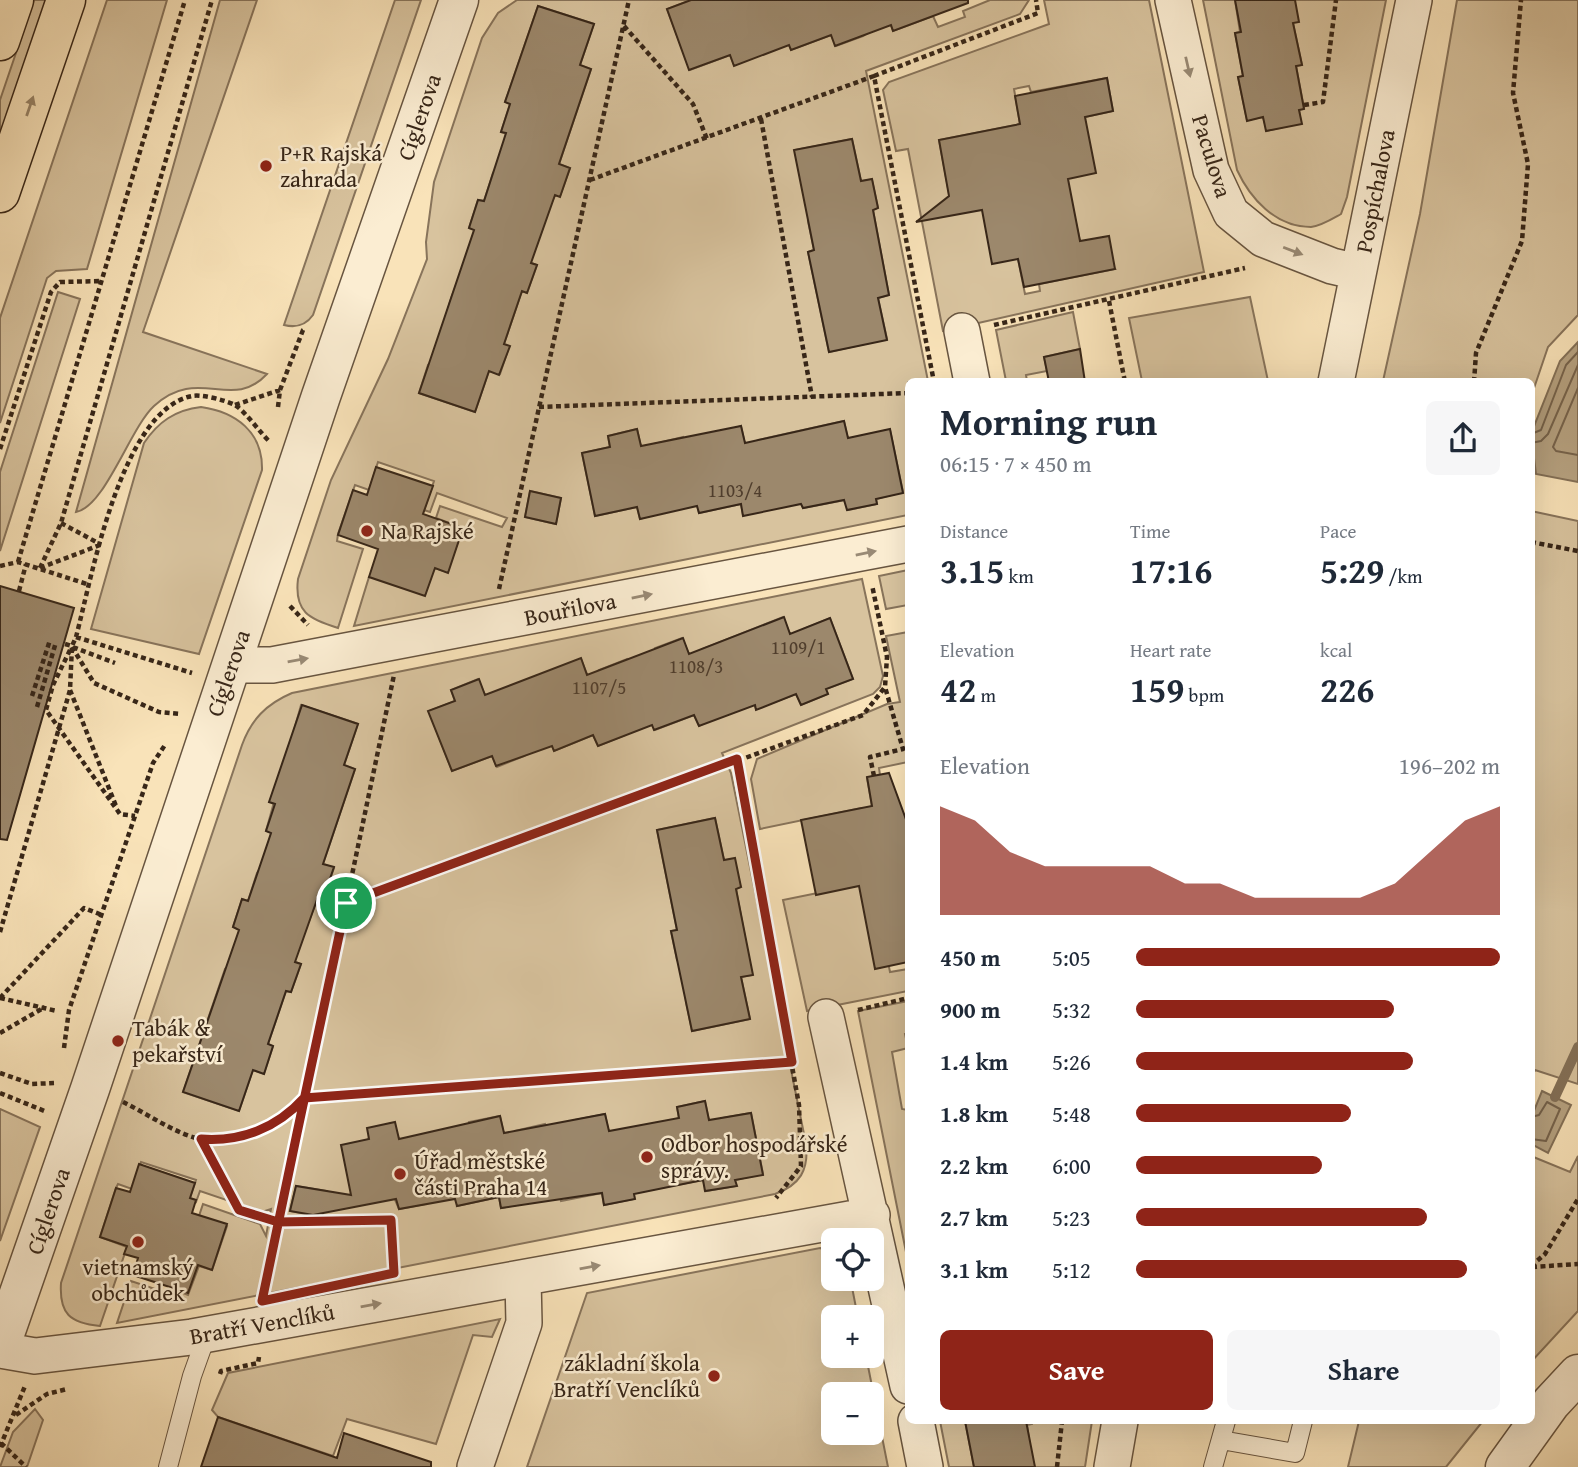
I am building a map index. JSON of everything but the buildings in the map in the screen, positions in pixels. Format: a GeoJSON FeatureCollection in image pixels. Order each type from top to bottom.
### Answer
{"type":"FeatureCollection","features":[{"type":"Feature","properties":{"kind":"main road"},"geometry":{"type":"LineString","coordinates":[[0,41],[14,0]]}},
{"type":"Feature","properties":{"kind":"main road"},"geometry":{"type":"LineString","coordinates":[[0,193],[66,0]]}},
{"type":"Feature","properties":{"kind":"street","name":"Cíglerova"},"geometry":{"type":"LineString","coordinates":[[0,1349],[216,670],[303,455],[459,0]]}},
{"type":"Feature","properties":{"kind":"street","name":"Paculova"},"geometry":{"type":"LineString","coordinates":[[1173,0],[1211,170],[1231,213],[1262,239],[1332,266],[1358,272]]}},
{"type":"Feature","properties":{"kind":"street","name":"Pospíchalova"},"geometry":{"type":"LineString","coordinates":[[1337,378],[1414,0]]}},
{"type":"Feature","properties":{"kind":"street"},"geometry":{"type":"LineString","coordinates":[[962,331],[971,378]]}},
{"type":"Feature","properties":{"kind":"street","name":"Bouřilova"},"geometry":{"type":"LineString","coordinates":[[216,670],[272,665],[400,642],[905,545]]}},
{"type":"Feature","properties":{"kind":"street"},"geometry":{"type":"LineString","coordinates":[[826,1017],[905,1372]]}},
{"type":"Feature","properties":{"kind":"street","name":"Bratří Venclíků"},"geometry":{"type":"LineString","coordinates":[[0,1349],[35,1356],[207,1334],[872,1215]]}},
{"type":"Feature","properties":{"kind":"street"},"geometry":{"type":"LineString","coordinates":[[475,1467],[524,1323],[523,1279]]}},
{"type":"Feature","properties":{"kind":"street"},"geometry":{"type":"LineString","coordinates":[[1505,1467],[1551,1403],[1578,1374]]}},
{"type":"Feature","properties":{"kind":"street"},"geometry":{"type":"LineString","coordinates":[[917,1424],[925,1467]]}},
{"type":"Feature","properties":{"kind":"street"},"geometry":{"type":"LineString","coordinates":[[1112,1467],[1119,1424]]}},
{"type":"Feature","properties":{"kind":"lane"},"geometry":{"type":"LineString","coordinates":[[168,1467],[192,1376],[207,1334]]}},
{"type":"Feature","properties":{"kind":"lane"},"geometry":{"type":"LineString","coordinates":[[1213,1467],[1225,1424]]}},
{"type":"Feature","properties":{"kind":"lane"},"geometry":{"type":"LineString","coordinates":[[1221,1440],[1295,1453],[1302,1424]]}},
{"type":"Feature","properties":{"kind":"path"},"geometry":{"type":"LineString","coordinates":[[18,562],[186,0]]}},
{"type":"Feature","properties":{"kind":"path"},"geometry":{"type":"LineString","coordinates":[[40,568],[61,523],[212,0]]}},
{"type":"Feature","properties":{"kind":"path"},"geometry":{"type":"LineString","coordinates":[[491,624],[629,0]]}},
{"type":"Feature","properties":{"kind":"path"},"geometry":{"type":"LineString","coordinates":[[590,180],[761,120],[1038,13],[1036,0]]}},
{"type":"Feature","properties":{"kind":"path"},"geometry":{"type":"LineString","coordinates":[[1304,106],[1324,102],[1336,0]]}},
{"type":"Feature","properties":{"kind":"path"},"geometry":{"type":"LineString","coordinates":[[1474,378],[1476,353],[1522,241],[1528,164],[1513,93],[1521,0]]}},
{"type":"Feature","properties":{"kind":"path"},"geometry":{"type":"LineString","coordinates":[[624,26],[693,104],[707,139]]}},
{"type":"Feature","properties":{"kind":"path"},"geometry":{"type":"LineString","coordinates":[[874,76],[933,378]]}},
{"type":"Feature","properties":{"kind":"path"},"geometry":{"type":"LineString","coordinates":[[761,120],[812,397]]}},
{"type":"Feature","properties":{"kind":"path"},"geometry":{"type":"LineString","coordinates":[[926,338],[1109,301],[1248,267]]}},
{"type":"Feature","properties":{"kind":"path"},"geometry":{"type":"LineString","coordinates":[[0,449],[51,292],[60,282],[102,281]]}},
{"type":"Feature","properties":{"kind":"path"},"geometry":{"type":"LineString","coordinates":[[1109,301],[1124,378]]}},
{"type":"Feature","properties":{"kind":"path"},"geometry":{"type":"LineString","coordinates":[[135,816],[120,814],[46,710],[53,685],[76,638],[109,506],[146,428],[169,406],[193,395],[235,405],[280,390]]}},
{"type":"Feature","properties":{"kind":"path"},"geometry":{"type":"LineString","coordinates":[[539,407],[905,393]]}},
{"type":"Feature","properties":{"kind":"path"},"geometry":{"type":"LineString","coordinates":[[235,405],[272,445],[303,455]]}},
{"type":"Feature","properties":{"kind":"path"},"geometry":{"type":"LineString","coordinates":[[61,523],[101,544]]}},
{"type":"Feature","properties":{"kind":"path"},"geometry":{"type":"LineString","coordinates":[[1535,543],[1578,551]]}},
{"type":"Feature","properties":{"kind":"path"},"geometry":{"type":"LineString","coordinates":[[40,568],[101,544]]}},
{"type":"Feature","properties":{"kind":"path"},"geometry":{"type":"LineString","coordinates":[[865,554],[887,657],[885,687],[903,749],[870,757],[874,776]]}},
{"type":"Feature","properties":{"kind":"path"},"geometry":{"type":"LineString","coordinates":[[0,566],[18,562],[90,585]]}},
{"type":"Feature","properties":{"kind":"path"},"geometry":{"type":"LineString","coordinates":[[19,591],[26,564]]}},
{"type":"Feature","properties":{"kind":"path"},"geometry":{"type":"LineString","coordinates":[[76,638],[216,670]]}},
{"type":"Feature","properties":{"kind":"path"},"geometry":{"type":"LineString","coordinates":[[32,696],[50,640]]}},
{"type":"Feature","properties":{"kind":"path"},"geometry":{"type":"LineString","coordinates":[[37,707],[57,642]]}},
{"type":"Feature","properties":{"kind":"path"},"geometry":{"type":"LineString","coordinates":[[217,1380],[222,1371],[258,1363],[261,1324],[278,1222],[400,642]]}},
{"type":"Feature","properties":{"kind":"path"},"geometry":{"type":"LineString","coordinates":[[65,644],[115,663]]}},
{"type":"Feature","properties":{"kind":"path"},"geometry":{"type":"LineString","coordinates":[[0,932],[70,690],[72,646]]}},
{"type":"Feature","properties":{"kind":"path"},"geometry":{"type":"LineString","coordinates":[[72,646],[94,683],[159,712]]}},
{"type":"Feature","properties":{"kind":"path"},"geometry":{"type":"LineString","coordinates":[[346,903],[863,715],[885,687]]}},
{"type":"Feature","properties":{"kind":"path"},"geometry":{"type":"LineString","coordinates":[[70,690],[120,814]]}},
{"type":"Feature","properties":{"kind":"path"},"geometry":{"type":"LineString","coordinates":[[180,724],[187,714]]}},
{"type":"Feature","properties":{"kind":"path"},"geometry":{"type":"LineString","coordinates":[[63,1060],[69,1010],[153,764],[166,744]]}},
{"type":"Feature","properties":{"kind":"path"},"geometry":{"type":"LineString","coordinates":[[737,759],[799,1105],[801,1166],[776,1198],[763,1201]]}},
{"type":"Feature","properties":{"kind":"path"},"geometry":{"type":"LineString","coordinates":[[57,1012],[46,1007],[0,998],[84,908],[102,915]]}},
{"type":"Feature","properties":{"kind":"path"},"geometry":{"type":"LineString","coordinates":[[826,1017],[905,999]]}},
{"type":"Feature","properties":{"kind":"path"},"geometry":{"type":"LineString","coordinates":[[0,1033],[46,1007]]}},
{"type":"Feature","properties":{"kind":"path"},"geometry":{"type":"LineString","coordinates":[[114,1097],[201,1139],[222,1141],[262,1130],[288,1116],[304,1098],[792,1062]]}},
{"type":"Feature","properties":{"kind":"path"},"geometry":{"type":"LineString","coordinates":[[0,1073],[32,1084],[57,1083]]}},
{"type":"Feature","properties":{"kind":"path"},"geometry":{"type":"LineString","coordinates":[[0,1093],[52,1114]]}},
{"type":"Feature","properties":{"kind":"path"},"geometry":{"type":"LineString","coordinates":[[201,1139],[239,1210],[278,1222],[391,1220],[394,1273]]}},
{"type":"Feature","properties":{"kind":"path"},"geometry":{"type":"LineString","coordinates":[[1535,1263],[1545,1254],[1578,1199]]}},
{"type":"Feature","properties":{"kind":"path"},"geometry":{"type":"LineString","coordinates":[[1535,1266],[1578,1264]]}},
{"type":"Feature","properties":{"kind":"path"},"geometry":{"type":"LineString","coordinates":[[16,1416],[1,1444],[26,1467]]}},
{"type":"Feature","properties":{"kind":"path"},"geometry":{"type":"LineString","coordinates":[[1057,1467],[1062,1424]]}},
{"type":"Feature","properties":{"kind":"shaded area"},"geometry":{"type":"Polygon","coordinates":[[[34,0],[53,0],[0,155],[0,100],[34,0]]]}},
{"type":"Feature","properties":{"kind":"shaded area"},"geometry":{"type":"Polygon","coordinates":[[[107,0],[167,0],[87,269],[56,271],[47,278],[0,423],[0,318],[107,0]]]}},
{"type":"Feature","properties":{"kind":"shaded area"},"geometry":{"type":"Polygon","coordinates":[[[220,0],[257,0],[143,332],[267,374],[254,385],[241,389],[185,389],[170,394],[145,417],[97,496],[87,507],[76,512],[220,0]]]}},
{"type":"Feature","properties":{"kind":"shaded area"},"geometry":{"type":"Polygon","coordinates":[[[395,0],[421,0],[313,315],[300,325],[284,325],[395,0]]]}},
{"type":"Feature","properties":{"kind":"shaded area"},"geometry":{"type":"Polygon","coordinates":[[[517,0],[691,0],[667,9],[690,70],[730,55],[734,65],[787,40],[791,50],[831,35],[836,46],[863,36],[889,20],[893,31],[933,16],[938,27],[965,17],[963,11],[990,0],[1029,0],[1020,14],[866,71],[927,378],[905,378],[905,516],[354,626],[369,577],[435,568],[447,572],[463,528],[436,518],[440,506],[502,527],[507,518],[437,493],[430,512],[424,510],[434,481],[378,462],[369,490],[355,485],[338,534],[337,541],[363,549],[338,628],[319,621],[301,607],[297,590],[298,579],[331,480],[388,359],[427,259],[426,242],[434,182],[482,38],[498,13],[517,0]],[[538,6],[505,102],[510,104],[501,132],[518,137],[493,173],[484,201],[478,200],[469,228],[485,233],[457,282],[443,330],[439,368],[428,365],[419,393],[475,412],[489,371],[500,374],[509,347],[504,344],[522,291],[527,293],[537,265],[526,261],[555,195],[560,196],[570,168],[559,164],[591,69],[580,65],[594,24],[538,6]],[[852,139],[795,150],[814,220],[808,221],[814,250],[808,252],[829,352],[887,339],[878,298],[889,295],[873,210],[878,208],[872,180],[861,181],[852,139]],[[844,421],[758,440],[746,449],[741,426],[685,449],[683,437],[654,444],[642,451],[637,429],[608,436],[610,447],[582,453],[595,516],[637,507],[640,519],[696,501],[699,513],[741,504],[743,515],[800,498],[803,508],[845,500],[848,510],[877,504],[876,499],[903,492],[890,430],[861,436],[849,444],[844,421]],[[530,491],[525,517],[556,524],[561,498],[530,491]]]}},
{"type":"Feature","properties":{"kind":"shaded area"},"geometry":{"type":"Polygon","coordinates":[[[1044,0],[1149,0],[1204,272],[943,331],[908,149],[896,151],[883,90],[889,82],[1049,24],[1044,0]],[[1107,78],[1031,92],[1029,86],[1014,89],[1020,124],[939,140],[950,199],[984,209],[1018,259],[1025,294],[1040,291],[1039,284],[1115,269],[1080,241],[1066,179],[1085,117],[1113,111],[1107,78]]]}},
{"type":"Feature","properties":{"kind":"shaded area"},"geometry":{"type":"Polygon","coordinates":[[[1203,0],[1235,0],[1240,32],[1235,33],[1243,76],[1238,77],[1247,120],[1263,117],[1267,131],[1301,123],[1299,110],[1304,108],[1296,66],[1302,65],[1293,23],[1295,0],[1386,0],[1347,197],[1341,214],[1315,226],[1298,226],[1265,209],[1249,191],[1237,170],[1203,0]]]}},
{"type":"Feature","properties":{"kind":"shaded area"},"geometry":{"type":"Polygon","coordinates":[[[1457,0],[1578,0],[1578,315],[1548,347],[1535,385],[1535,378],[1384,378],[1420,214],[1457,0]]]}},
{"type":"Feature","properties":{"kind":"shaded area"},"geometry":{"type":"Polygon","coordinates":[[[58,292],[80,299],[0,551],[0,472],[58,292]]]}},
{"type":"Feature","properties":{"kind":"shaded area"},"geometry":{"type":"Polygon","coordinates":[[[1250,297],[1267,378],[1141,378],[1129,318],[1250,297]]]}},
{"type":"Feature","properties":{"kind":"shaded area"},"geometry":{"type":"Polygon","coordinates":[[[1073,312],[1080,349],[1044,357],[1047,371],[1026,375],[1026,378],[1005,378],[996,330],[1073,312]]]}},
{"type":"Feature","properties":{"kind":"shaded area"},"geometry":{"type":"Polygon","coordinates":[[[201,407],[225,414],[245,426],[258,445],[262,470],[199,654],[91,629],[144,443],[168,418],[201,407]]]}},
{"type":"Feature","properties":{"kind":"shaded area"},"geometry":{"type":"Polygon","coordinates":[[[1535,512],[1578,521],[1578,1084],[1535,1070],[1535,512]]]}},
{"type":"Feature","properties":{"kind":"shaded area"},"geometry":{"type":"Polygon","coordinates":[[[905,571],[905,606],[886,609],[879,576],[905,571]]]}},
{"type":"Feature","properties":{"kind":"shaded area"},"geometry":{"type":"Polygon","coordinates":[[[862,579],[883,676],[880,687],[873,694],[722,753],[731,773],[806,1144],[806,1162],[797,1181],[775,1194],[117,1323],[131,1281],[173,1295],[175,1290],[188,1295],[199,1266],[212,1270],[227,1226],[199,1216],[203,1204],[260,1224],[266,1236],[271,1209],[262,1212],[200,1191],[196,1202],[190,1198],[196,1180],[141,1162],[132,1189],[118,1184],[100,1237],[127,1247],[100,1326],[81,1322],[68,1315],[62,1302],[61,1283],[242,745],[261,714],[274,702],[292,693],[862,579]],[[783,617],[702,649],[691,659],[682,638],[655,648],[658,659],[631,669],[627,659],[599,670],[601,675],[589,679],[581,659],[487,700],[478,679],[451,690],[455,701],[429,711],[452,771],[492,756],[497,767],[524,756],[550,740],[554,751],[593,735],[598,746],[625,735],[650,720],[655,730],[694,715],[699,726],[752,699],[756,709],[796,694],[801,705],[828,694],[826,689],[853,679],[830,618],[803,629],[792,639],[783,617]],[[301,705],[266,831],[282,837],[257,873],[248,901],[242,899],[233,927],[249,933],[230,970],[225,969],[183,1092],[239,1111],[253,1070],[264,1074],[273,1046],[268,1044],[286,991],[291,992],[301,964],[290,960],[304,920],[309,921],[319,894],[324,896],[334,868],[323,864],[355,769],[344,765],[358,724],[301,705]],[[715,818],[657,830],[677,930],[671,931],[677,960],[683,959],[686,1002],[692,1031],[750,1019],[741,977],[752,975],[736,889],[741,887],[724,860],[715,818]],[[705,1101],[677,1107],[679,1118],[611,1143],[605,1114],[575,1120],[549,1137],[545,1124],[515,1131],[506,1145],[500,1116],[469,1122],[472,1134],[457,1206],[499,1197],[501,1208],[532,1202],[559,1191],[561,1201],[602,1193],[604,1205],[634,1199],[634,1193],[703,1180],[706,1191],[736,1186],[735,1180],[763,1174],[751,1113],[723,1118],[711,1131],[705,1101]],[[369,1139],[399,1209],[426,1204],[415,1148],[369,1139]],[[296,1186],[290,1211],[322,1217],[327,1191],[296,1186]]]}},
{"type":"Feature","properties":{"kind":"shaded area"},"geometry":{"type":"Polygon","coordinates":[[[905,633],[905,763],[879,768],[880,775],[867,778],[875,823],[861,808],[760,829],[751,779],[757,759],[887,704],[900,702],[886,636],[905,633]]]}},
{"type":"Feature","properties":{"kind":"shaded area"},"geometry":{"type":"Polygon","coordinates":[[[872,882],[890,972],[905,970],[905,992],[807,1011],[783,900],[872,882]]]}},
{"type":"Feature","properties":{"kind":"shaded area"},"geometry":{"type":"Polygon","coordinates":[[[905,1002],[905,1049],[892,1052],[902,1109],[905,1110],[905,1247],[858,1011],[905,1002]]]}},
{"type":"Feature","properties":{"kind":"shaded area"},"geometry":{"type":"Polygon","coordinates":[[[0,1109],[40,1127],[0,1241],[0,1109]]]}},
{"type":"Feature","properties":{"kind":"shaded area"},"geometry":{"type":"Polygon","coordinates":[[[1578,1156],[1578,1311],[1535,1358],[1535,1158],[1570,1172],[1578,1156]]]}},
{"type":"Feature","properties":{"kind":"shaded area","name":"základní škola Bratří Venclíků"},"geometry":{"type":"Polygon","coordinates":[[[820,1248],[821,1291],[852,1291],[855,1305],[821,1305],[821,1368],[868,1368],[871,1382],[821,1382],[821,1445],[884,1445],[888,1467],[527,1467],[587,1293],[820,1248]]]}},
{"type":"Feature","properties":{"kind":"shaded area"},"geometry":{"type":"Polygon","coordinates":[[[500,1319],[492,1337],[473,1335],[436,1444],[347,1419],[333,1456],[218,1417],[212,1410],[228,1373],[500,1319]]]}},
{"type":"Feature","properties":{"kind":"shaded area"},"geometry":{"type":"Polygon","coordinates":[[[35,1409],[43,1420],[27,1467],[0,1467],[13,1432],[35,1409]]]}},
{"type":"Feature","properties":{"kind":"shaded area"},"geometry":{"type":"Polygon","coordinates":[[[941,1424],[966,1424],[974,1467],[949,1467],[941,1424]]]}},
{"type":"Feature","properties":{"kind":"shaded area"},"geometry":{"type":"Polygon","coordinates":[[[1092,1424],[1085,1467],[1033,1467],[1027,1425],[1092,1424]]]}},
{"type":"Feature","properties":{"kind":"shaded area"},"geometry":{"type":"Polygon","coordinates":[[[1358,1424],[1481,1424],[1446,1467],[1348,1467],[1358,1424]]]}},
{"type":"Feature","properties":{"kind":"water"},"geometry":{"type":"Polygon","coordinates":[[[1578,342],[1578,482],[1536,474],[1535,424],[1560,361],[1578,342]]]}},
{"type":"Feature","properties":{"kind":"water"},"geometry":{"type":"Polygon","coordinates":[[[1542,1091],[1571,1105],[1548,1153],[1535,1146],[1535,1108],[1542,1091]]]}},
{"type":"Feature","properties":{"kind":"waterway"},"geometry":{"type":"LineString","coordinates":[[1555,1097],[1578,1047]]}},
{"type":"Feature","properties":{"kind":"place","name":"P+R Rajská zahrada"},"geometry":{"type":"Point","coordinates":[266,166]}},
{"type":"Feature","properties":{"kind":"place","name":"Na Rajské"},"geometry":{"type":"Point","coordinates":[367,531]}},
{"type":"Feature","properties":{"kind":"place","name":"Tabák & pekařství"},"geometry":{"type":"Point","coordinates":[118,1041]}},
{"type":"Feature","properties":{"kind":"place","name":"Odbor hospodářské správy."},"geometry":{"type":"Point","coordinates":[647,1157]}},
{"type":"Feature","properties":{"kind":"place","name":"Úřad městské části Praha 14"},"geometry":{"type":"Point","coordinates":[400,1174]}},
{"type":"Feature","properties":{"kind":"place","name":"vietnamský obchůdek"},"geometry":{"type":"Point","coordinates":[138,1242]}},
{"type":"Feature","properties":{"kind":"place","name":"základní škola Bratří Venclíků"},"geometry":{"type":"Point","coordinates":[714,1376]}},
{"type":"Feature","properties":{"kind":"route"},"geometry":{"type":"LineString","coordinates":[[346,903],[326,1001],[304,1098],[292,1154],[278,1222],[262,1301],[394,1273],[391,1220],[278,1222],[239,1210],[201,1139],[222,1141],[262,1130],[288,1116],[304,1098],[792,1062],[737,759],[346,903]]}}]}
